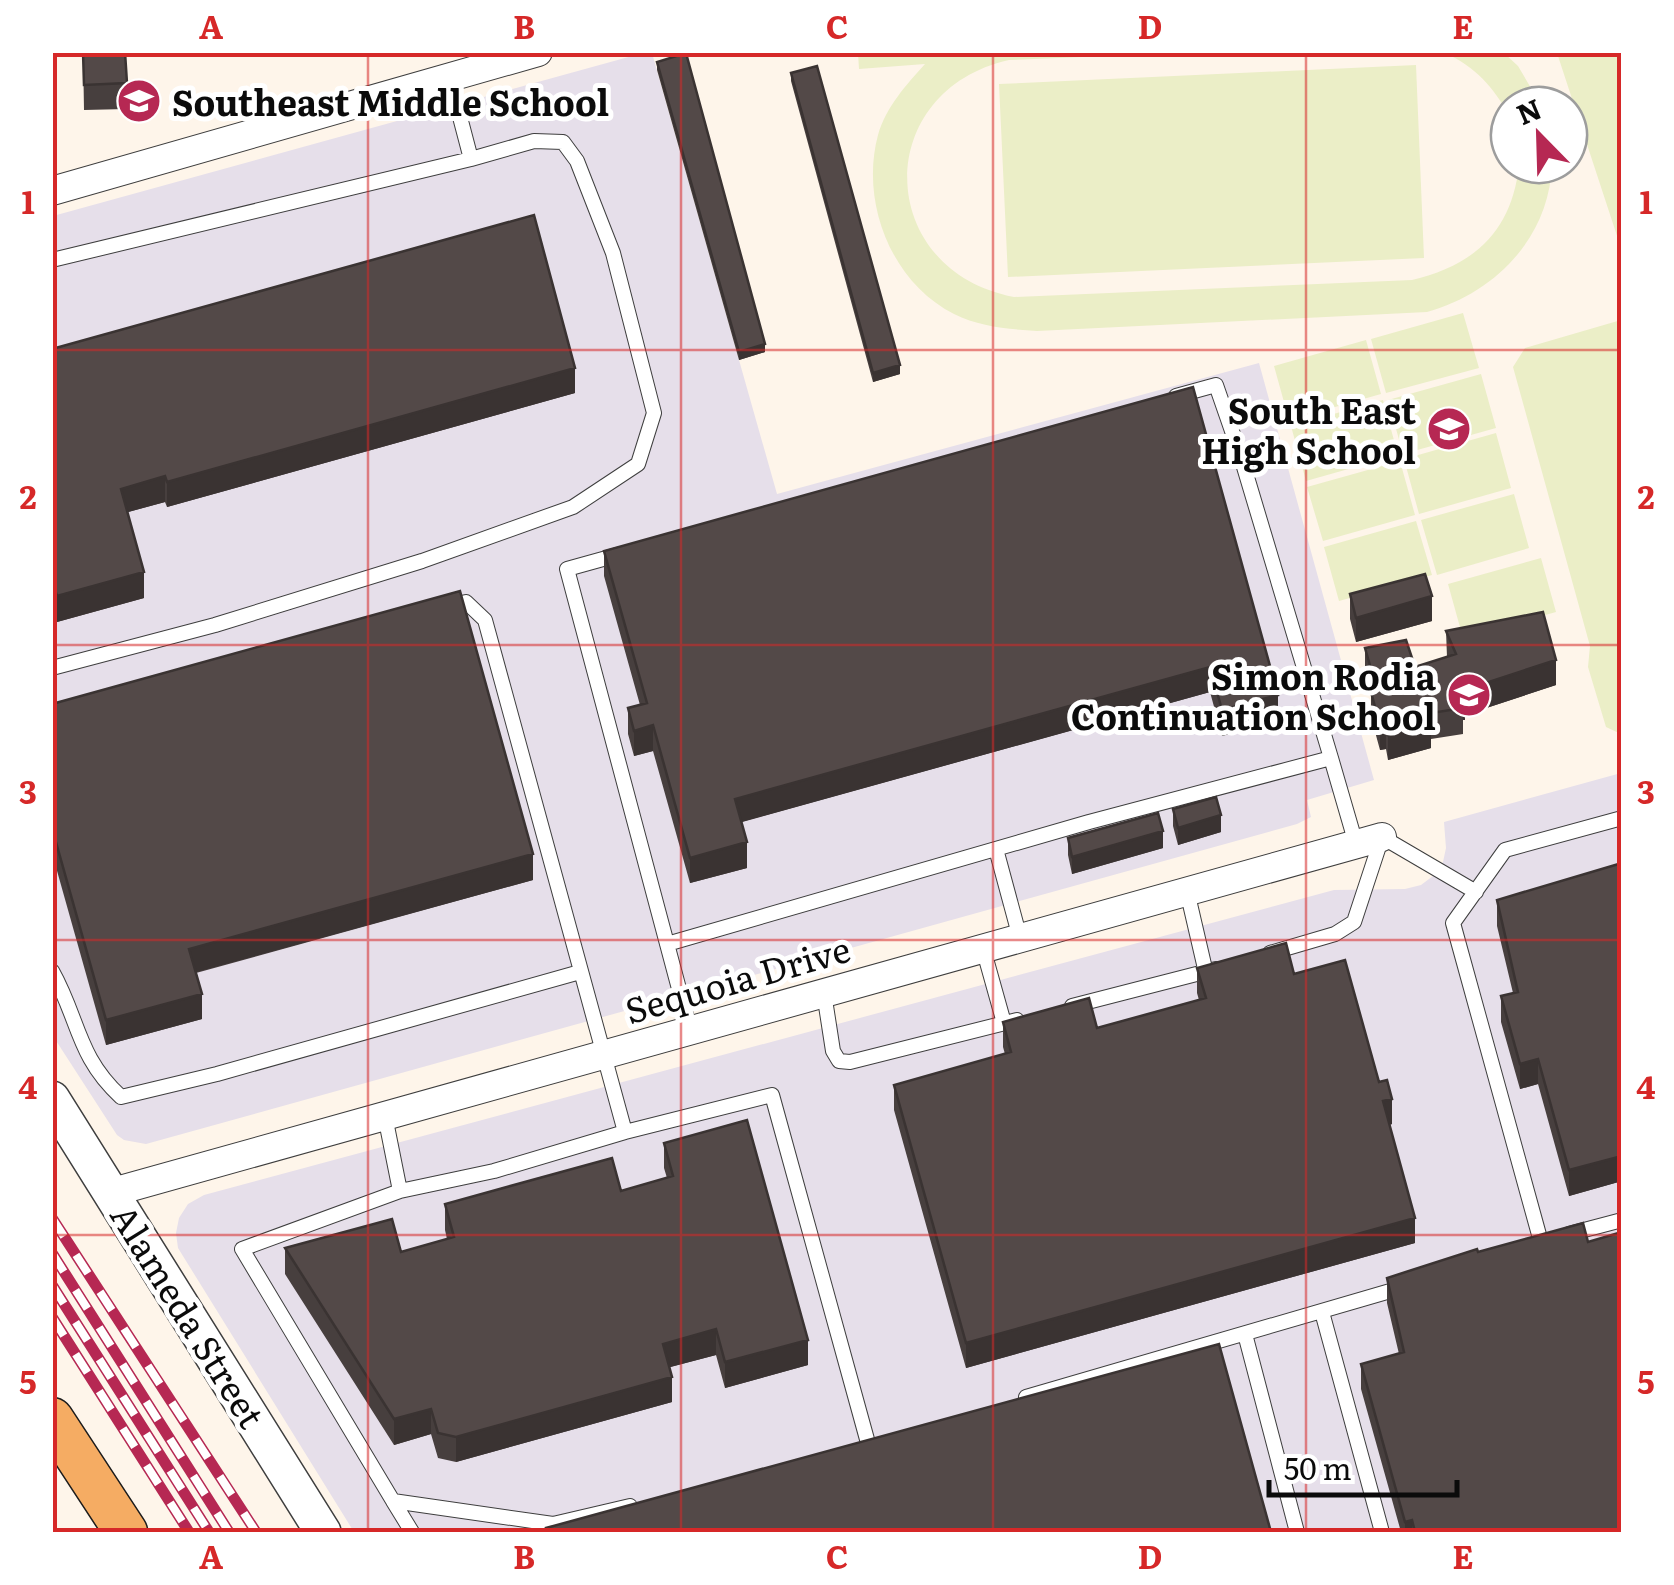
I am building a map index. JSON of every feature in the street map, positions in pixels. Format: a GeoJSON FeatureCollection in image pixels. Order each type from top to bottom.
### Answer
{"type":"FeatureCollection","features":[{"type":"Feature","properties":{"kind":"main road"},"geometry":{"type":"LineString","coordinates":[[52,1419],[126,1532]]}},
{"type":"Feature","properties":{"kind":"street"},"geometry":{"type":"LineString","coordinates":[[52,191],[538,52]]}},
{"type":"Feature","properties":{"kind":"street","name":"Sequoia Drive"},"geometry":{"type":"LineString","coordinates":[[113,1192],[1369,840]]}},
{"type":"Feature","properties":{"kind":"street","name":"Alameda Street"},"geometry":{"type":"LineString","coordinates":[[52,1099],[323,1532]]}},
{"type":"Feature","properties":{"kind":"lane"},"geometry":{"type":"LineString","coordinates":[[450,78],[471,159]]}},
{"type":"Feature","properties":{"kind":"lane"},"geometry":{"type":"LineString","coordinates":[[52,260],[534,141],[563,142],[577,161],[613,253],[654,413],[638,464],[573,507],[422,561],[215,626],[52,668]]}},
{"type":"Feature","properties":{"kind":"lane"},"geometry":{"type":"LineString","coordinates":[[1158,401],[1216,385],[1332,758],[1369,840],[1354,922],[1335,934],[1261,956]]}},
{"type":"Feature","properties":{"kind":"lane"},"geometry":{"type":"LineString","coordinates":[[643,547],[566,569],[690,1030]]}},
{"type":"Feature","properties":{"kind":"lane"},"geometry":{"type":"LineString","coordinates":[[428,612],[466,602],[485,620],[625,1132]]}},
{"type":"Feature","properties":{"kind":"lane"},"geometry":{"type":"LineString","coordinates":[[667,944],[1332,758]]}},
{"type":"Feature","properties":{"kind":"lane"},"geometry":{"type":"LineString","coordinates":[[1622,818],[1505,850],[1453,924],[1533,1244],[1622,1220]]}},
{"type":"Feature","properties":{"kind":"lane"},"geometry":{"type":"LineString","coordinates":[[1369,840],[1476,892]]}},
{"type":"Feature","properties":{"kind":"lane"},"geometry":{"type":"LineString","coordinates":[[996,849],[1020,938]]}},
{"type":"Feature","properties":{"kind":"lane"},"geometry":{"type":"LineString","coordinates":[[1187,891],[1206,972]]}},
{"type":"Feature","properties":{"kind":"lane"},"geometry":{"type":"LineString","coordinates":[[984,948],[1004,1023]]}},
{"type":"Feature","properties":{"kind":"lane"},"geometry":{"type":"LineString","coordinates":[[1059,1010],[1224,967]]}},
{"type":"Feature","properties":{"kind":"lane"},"geometry":{"type":"LineString","coordinates":[[52,971],[84,1051],[100,1078],[122,1097],[580,972]]}},
{"type":"Feature","properties":{"kind":"lane"},"geometry":{"type":"LineString","coordinates":[[824,993],[832,1050],[839,1060],[850,1062],[1041,1014]]}},
{"type":"Feature","properties":{"kind":"lane"},"geometry":{"type":"LineString","coordinates":[[412,1532],[242,1249],[400,1191],[494,1171],[772,1094],[875,1441],[851,1448]]}},
{"type":"Feature","properties":{"kind":"lane"},"geometry":{"type":"LineString","coordinates":[[385,1116],[400,1191]]}},
{"type":"Feature","properties":{"kind":"lane"},"geometry":{"type":"LineString","coordinates":[[1005,1404],[1426,1280]]}},
{"type":"Feature","properties":{"kind":"lane"},"geometry":{"type":"LineString","coordinates":[[1322,1312],[1382,1532]]}},
{"type":"Feature","properties":{"kind":"lane"},"geometry":{"type":"LineString","coordinates":[[1244,1334],[1297,1532]]}},
{"type":"Feature","properties":{"kind":"lane"},"geometry":{"type":"LineString","coordinates":[[393,1502],[553,1524],[641,1503]]}},
{"type":"Feature","properties":{"kind":"shaded area"},"geometry":{"type":"Polygon","coordinates":[[[652,53],[777,494],[1259,363],[1374,780],[1307,800],[1311,817],[1297,824],[146,1144],[124,1140],[53,1036],[53,216],[652,53]]]}},
{"type":"Feature","properties":{"kind":"shaded area"},"geometry":{"type":"Polygon","coordinates":[[[1621,773],[1621,1532],[354,1532],[178,1248],[179,1218],[188,1204],[204,1195],[1334,890],[1405,889],[1421,885],[1443,862],[1444,822],[1621,773]]]}},
{"type":"Feature","properties":{"kind":"green space"},"geometry":{"type":"Polygon","coordinates":[[[858,53],[1179,53],[1009,60],[964,78],[932,106],[913,141],[907,180],[915,218],[935,253],[968,280],[1014,297],[1412,280],[1454,265],[1486,242],[1508,209],[1516,185],[1550,185],[1549,191],[1541,216],[1514,259],[1475,291],[1427,312],[1037,331],[984,325],[954,314],[913,282],[886,238],[878,213],[873,187],[878,135],[891,106],[925,64],[859,69],[858,53]]]}},
{"type":"Feature","properties":{"kind":"green space"},"geometry":{"type":"Polygon","coordinates":[[[1445,53],[1504,53],[1529,85],[1489,86],[1445,53]]]}},
{"type":"Feature","properties":{"kind":"green space"},"geometry":{"type":"Polygon","coordinates":[[[1557,53],[1621,53],[1621,248],[1589,150],[1589,85],[1568,85],[1557,53]]]}},
{"type":"Feature","properties":{"kind":"green space"},"geometry":{"type":"Polygon","coordinates":[[[1416,65],[1424,258],[1008,277],[999,84],[1416,65]]]}},
{"type":"Feature","properties":{"kind":"green space"},"geometry":{"type":"Polygon","coordinates":[[[1463,313],[1479,368],[1386,393],[1371,339],[1463,313]]]}},
{"type":"Feature","properties":{"kind":"green space"},"geometry":{"type":"Polygon","coordinates":[[[1622,320],[1621,734],[1606,727],[1588,667],[1590,646],[1513,367],[1525,348],[1622,320]]]}},
{"type":"Feature","properties":{"kind":"green space"},"geometry":{"type":"Polygon","coordinates":[[[1366,340],[1381,394],[1289,420],[1274,366],[1366,340]]]}},
{"type":"Feature","properties":{"kind":"green space"},"geometry":{"type":"Polygon","coordinates":[[[1481,374],[1496,428],[1403,454],[1388,400],[1481,374]]]}},
{"type":"Feature","properties":{"kind":"green space"},"geometry":{"type":"Polygon","coordinates":[[[1383,400],[1398,455],[1306,481],[1291,426],[1383,400]]]}},
{"type":"Feature","properties":{"kind":"green space"},"geometry":{"type":"Polygon","coordinates":[[[1496,433],[1511,488],[1419,514],[1404,459],[1496,433]]]}},
{"type":"Feature","properties":{"kind":"green space"},"geometry":{"type":"Polygon","coordinates":[[[1400,461],[1415,515],[1323,541],[1307,487],[1400,461]]]}},
{"type":"Feature","properties":{"kind":"green space"},"geometry":{"type":"Polygon","coordinates":[[[1514,494],[1529,548],[1437,575],[1421,520],[1514,494]]]}},
{"type":"Feature","properties":{"kind":"green space"},"geometry":{"type":"Polygon","coordinates":[[[1416,521],[1432,575],[1339,601],[1324,547],[1416,521]]]}},
{"type":"Feature","properties":{"kind":"green space"},"geometry":{"type":"Polygon","coordinates":[[[1541,558],[1556,612],[1463,638],[1448,584],[1541,558]]]}},
{"type":"Feature","properties":{"kind":"building"},"geometry":{"type":"Polygon","coordinates":[[[83,52],[125,52],[127,83],[84,85],[83,52]]]}},
{"type":"Feature","properties":{"kind":"building"},"geometry":{"type":"Polygon","coordinates":[[[686,53],[765,344],[739,352],[657,62],[686,53]]]}},
{"type":"Feature","properties":{"kind":"building"},"geometry":{"type":"Polygon","coordinates":[[[817,66],[900,365],[873,373],[791,73],[817,66]]]}},
{"type":"Feature","properties":{"kind":"building"},"geometry":{"type":"Polygon","coordinates":[[[534,215],[575,368],[167,482],[165,476],[121,489],[144,572],[57,596],[52,580],[52,349],[534,215]]]}},
{"type":"Feature","properties":{"kind":"building"},"geometry":{"type":"Polygon","coordinates":[[[1193,387],[1278,695],[1222,710],[1210,667],[735,799],[747,842],[690,858],[653,725],[634,731],[628,708],[647,703],[604,551],[1193,387]]]}},
{"type":"Feature","properties":{"kind":"building"},"geometry":{"type":"Polygon","coordinates":[[[1425,574],[1432,596],[1356,618],[1350,594],[1425,574]]]}},
{"type":"Feature","properties":{"kind":"building"},"geometry":{"type":"Polygon","coordinates":[[[460,591],[533,854],[189,949],[202,994],[106,1020],[52,828],[52,704],[460,591]]]}},
{"type":"Feature","properties":{"kind":"building"},"geometry":{"type":"Polygon","coordinates":[[[1543,612],[1556,660],[1464,690],[1465,694],[1460,695],[1463,708],[1431,713],[1431,723],[1388,735],[1386,724],[1380,725],[1371,692],[1377,690],[1365,648],[1406,640],[1415,667],[1456,654],[1446,631],[1543,612]]]}},
{"type":"Feature","properties":{"kind":"building"},"geometry":{"type":"Polygon","coordinates":[[[1216,797],[1221,815],[1178,828],[1173,809],[1216,797]]]}},
{"type":"Feature","properties":{"kind":"building"},"geometry":{"type":"Polygon","coordinates":[[[1158,813],[1163,831],[1072,857],[1068,838],[1158,813]]]}},
{"type":"Feature","properties":{"kind":"building"},"geometry":{"type":"Polygon","coordinates":[[[1622,863],[1622,1156],[1569,1170],[1538,1059],[1520,1064],[1501,996],[1518,992],[1497,900],[1622,863]]]}},
{"type":"Feature","properties":{"kind":"building"},"geometry":{"type":"Polygon","coordinates":[[[1286,943],[1294,974],[1345,960],[1379,1082],[1387,1080],[1392,1099],[1383,1101],[1415,1218],[966,1343],[894,1085],[1011,1052],[1003,1022],[1089,998],[1097,1028],[1206,998],[1197,968],[1286,943]]]}},
{"type":"Feature","properties":{"kind":"building"},"geometry":{"type":"Polygon","coordinates":[[[747,1120],[808,1340],[725,1362],[716,1329],[663,1344],[672,1377],[456,1437],[438,1433],[431,1409],[394,1419],[285,1248],[392,1219],[401,1252],[454,1237],[445,1204],[612,1158],[621,1191],[673,1176],[664,1143],[747,1120]]]}},
{"type":"Feature","properties":{"kind":"building"},"geometry":{"type":"Polygon","coordinates":[[[1583,1223],[1588,1242],[1622,1232],[1622,1532],[1415,1532],[1412,1520],[1405,1522],[1361,1364],[1404,1352],[1387,1278],[1477,1249],[1478,1252],[1583,1223]]]}},
{"type":"Feature","properties":{"kind":"building"},"geometry":{"type":"Polygon","coordinates":[[[1219,1344],[1271,1532],[547,1532],[546,1528],[1219,1344]]]}},
{"type":"Feature","properties":{"kind":"railway"},"geometry":{"type":"LineString","coordinates":[[52,1218],[256,1532]]}},
{"type":"Feature","properties":{"kind":"railway"},"geometry":{"type":"LineString","coordinates":[[52,1253],[229,1532]]}},
{"type":"Feature","properties":{"kind":"railway"},"geometry":{"type":"LineString","coordinates":[[52,1285],[209,1532]]}},
{"type":"Feature","properties":{"kind":"railway"},"geometry":{"type":"LineString","coordinates":[[52,1317],[189,1532]]}},
{"type":"Feature","properties":{"kind":"place","name":"Southeast Middle School"},"geometry":{"type":"Point","coordinates":[139,101]}},
{"type":"Feature","properties":{"kind":"place","name":"South East High School"},"geometry":{"type":"Point","coordinates":[1449,429]}},
{"type":"Feature","properties":{"kind":"place","name":"Simon Rodia Continuation School"},"geometry":{"type":"Point","coordinates":[1469,695]}}]}
